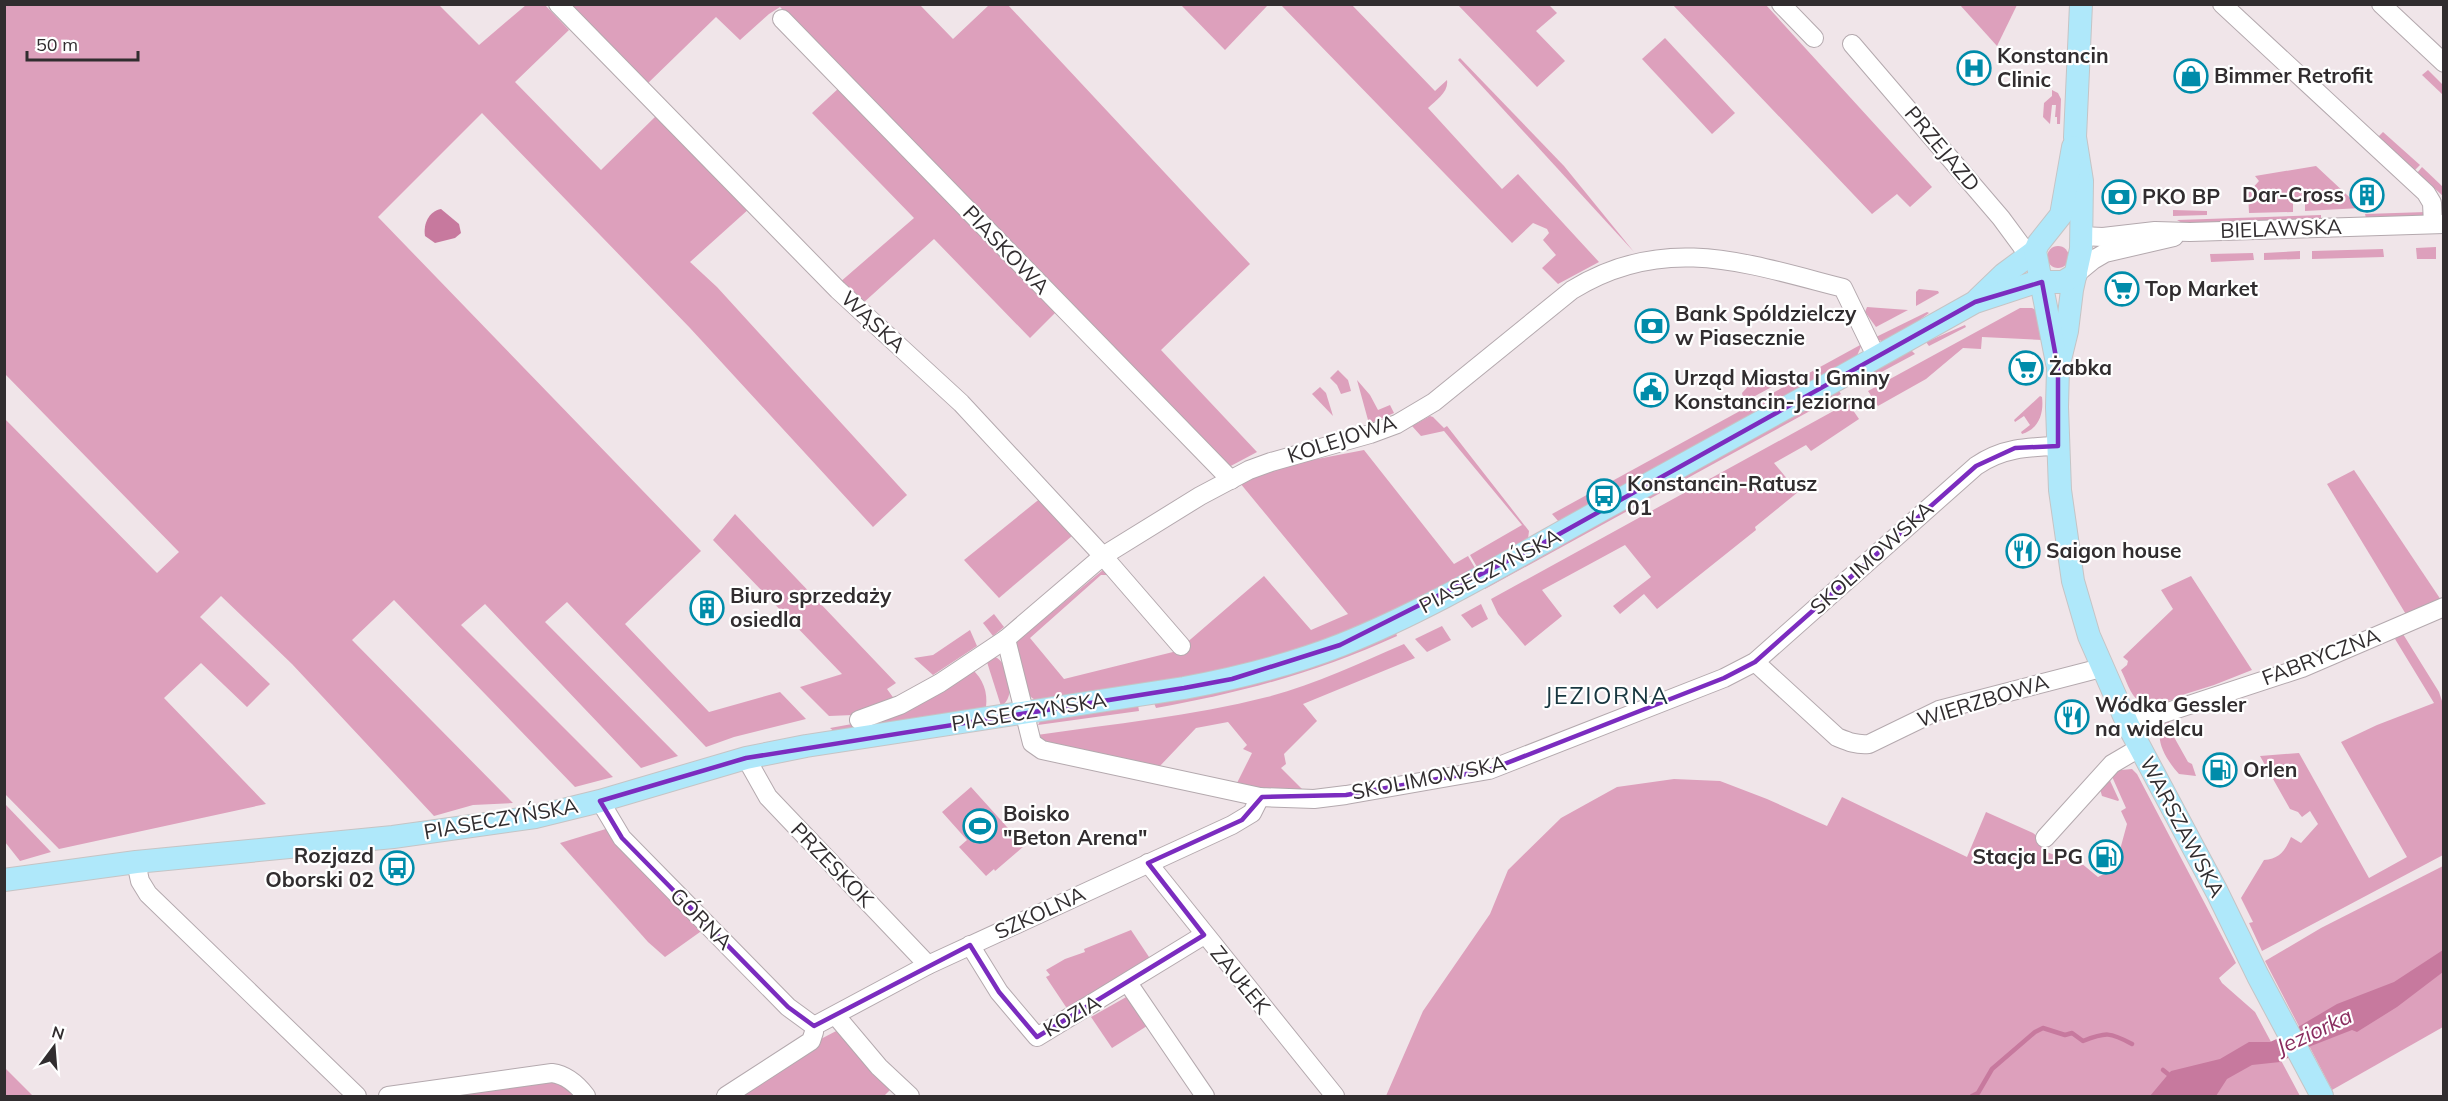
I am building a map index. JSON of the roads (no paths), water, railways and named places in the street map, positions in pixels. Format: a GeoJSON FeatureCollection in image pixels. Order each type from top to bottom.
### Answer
{"type":"FeatureCollection","features":[{"type":"Feature","properties":{"kind":"main road"},"geometry":{"type":"LineString","coordinates":[[2035,249],[2061,215],[2067,170],[2075,137],[2081,4]]}},
{"type":"Feature","properties":{"kind":"main road"},"geometry":{"type":"LineString","coordinates":[[2035,249],[2065,236],[2081,237],[2082,181],[2075,137]]}},
{"type":"Feature","properties":{"kind":"main road","name":"WARSZAWSKA"},"geometry":{"type":"LineString","coordinates":[[2058,368],[2081,237]]}},
{"type":"Feature","properties":{"kind":"main road","name":"WARSZAWSKA"},"geometry":{"type":"LineString","coordinates":[[2035,249],[2058,368],[2060,490],[2069,561],[2080,608],[2101,668],[2128,724],[2322,1095]]}},
{"type":"Feature","properties":{"kind":"main road","name":"PIASECZYŃSKA"},"geometry":{"type":"LineString","coordinates":[[1975,303],[2000,277],[2035,249]]}},
{"type":"Feature","properties":{"kind":"main road","name":"PIASECZYŃSKA"},"geometry":{"type":"LineString","coordinates":[[4,880],[136,862],[393,837],[490,825],[600,801],[746,758],[806,746],[1232,679],[1287,664],[1389,624],[1545,542],[1975,303],[2042,282],[2063,282],[2076,274]]}},
{"type":"Feature","properties":{"kind":"street","name":"WĄSKA"},"geometry":{"type":"LineString","coordinates":[[558,4],[838,290],[961,403],[1103,556],[1180,646]]}},
{"type":"Feature","properties":{"kind":"street"},"geometry":{"type":"LineString","coordinates":[[1781,4],[1814,38]]}},
{"type":"Feature","properties":{"kind":"street"},"geometry":{"type":"LineString","coordinates":[[2222,4],[2426,193],[2438,224]]}},
{"type":"Feature","properties":{"kind":"street"},"geometry":{"type":"LineString","coordinates":[[2381,4],[2444,63]]}},
{"type":"Feature","properties":{"kind":"street","name":"PIASKOWA"},"geometry":{"type":"LineString","coordinates":[[782,19],[1231,480]]}},
{"type":"Feature","properties":{"kind":"street","name":"PRZEJAZD"},"geometry":{"type":"LineString","coordinates":[[1852,44],[2006,225],[2035,249]]}},
{"type":"Feature","properties":{"kind":"street","name":"BIELAWSKA"},"geometry":{"type":"LineString","coordinates":[[2081,237],[2156,231],[2190,232],[2438,224]]}},
{"type":"Feature","properties":{"kind":"street","name":"BIELAWSKA"},"geometry":{"type":"LineString","coordinates":[[2076,274],[2105,253],[2190,232]]}},
{"type":"Feature","properties":{"kind":"street","name":"KOLEJOWA"},"geometry":{"type":"LineString","coordinates":[[859,720],[909,700],[940,683],[1006,639],[1103,556],[1231,480],[1271,462],[1364,436],[1397,424],[1434,402],[1572,290],[1610,270],[1644,260],[1693,256],[1734,261],[1843,288],[1877,358]]}},
{"type":"Feature","properties":{"kind":"street","name":"SKOLIMOWSKA"},"geometry":{"type":"LineString","coordinates":[[1006,639],[1032,743],[1042,750],[1260,797],[1290,799],[1336,796],[1489,770],[1698,690],[1755,662],[1976,466],[2007,450],[2021,447],[2058,446]]}},
{"type":"Feature","properties":{"kind":"street","name":"FABRYCZNA"},"geometry":{"type":"LineString","coordinates":[[2128,724],[2302,668],[2444,607]]}},
{"type":"Feature","properties":{"kind":"street","name":"WIERZBOWA"},"geometry":{"type":"LineString","coordinates":[[1755,662],[1837,737],[1860,745],[1869,744],[1939,710],[2101,668]]}},
{"type":"Feature","properties":{"kind":"street"},"geometry":{"type":"LineString","coordinates":[[2045,838],[2112,764],[2141,747]]}},
{"type":"Feature","properties":{"kind":"street","name":"PRZESKOK"},"geometry":{"type":"LineString","coordinates":[[746,758],[768,797],[928,965]]}},
{"type":"Feature","properties":{"kind":"street","name":"SZKOLNA"},"geometry":{"type":"LineString","coordinates":[[814,1026],[928,965],[1242,820],[1255,810],[1260,797]]}},
{"type":"Feature","properties":{"kind":"street","name":"GÓRNA"},"geometry":{"type":"LineString","coordinates":[[600,801],[622,838],[788,1007],[814,1026]]}},
{"type":"Feature","properties":{"kind":"street"},"geometry":{"type":"LineString","coordinates":[[136,862],[140,881],[148,894],[357,1096]]}},
{"type":"Feature","properties":{"kind":"street","name":"ZAUŁEK"},"geometry":{"type":"LineString","coordinates":[[1148,863],[1335,1096]]}},
{"type":"Feature","properties":{"kind":"street","name":"KOZIA"},"geometry":{"type":"LineString","coordinates":[[970,945],[999,992],[1037,1037],[1204,935]]}},
{"type":"Feature","properties":{"kind":"street"},"geometry":{"type":"LineString","coordinates":[[1128,983],[1205,1096]]}},
{"type":"Feature","properties":{"kind":"street"},"geometry":{"type":"LineString","coordinates":[[836,1016],[879,1067],[910,1096]]}},
{"type":"Feature","properties":{"kind":"street"},"geometry":{"type":"LineString","coordinates":[[726,1096],[811,1041],[814,1026]]}},
{"type":"Feature","properties":{"kind":"street"},"geometry":{"type":"LineString","coordinates":[[388,1096],[552,1073],[561,1074],[578,1085],[586,1096]]}},
{"type":"Feature","properties":{"kind":"water"},"geometry":{"type":"Polygon","coordinates":[[[441,209],[459,224],[461,233],[455,238],[435,243],[425,236],[425,227],[430,215],[441,209]]]}},
{"type":"Feature","properties":{"kind":"water","name":"Jeziorka"},"geometry":{"type":"Polygon","coordinates":[[[2443,950],[2443,972],[2397,1007],[2357,1032],[2352,1030],[2311,1046],[2280,1062],[2252,1065],[2227,1079],[2216,1096],[2150,1096],[2171,1071],[2220,1059],[2249,1042],[2270,1042],[2337,1004],[2394,982],[2443,950]]]}},
{"type":"Feature","properties":{"kind":"waterway"},"geometry":{"type":"LineString","coordinates":[[1972,1096],[1978,1093],[1992,1069],[2035,1032],[2043,1028],[2065,1035],[2072,1033],[2083,1041],[2108,1035],[2132,1044]]}},
{"type":"Feature","properties":{"kind":"waterway"},"geometry":{"type":"LineString","coordinates":[[2163,1070],[2173,1078]]}},
{"type":"Feature","properties":{"kind":"place","name":"Konstancin Clinic"},"geometry":{"type":"Point","coordinates":[1974,68]}},
{"type":"Feature","properties":{"kind":"place","name":"Bimmer Retrofit"},"geometry":{"type":"Point","coordinates":[2191,76]}},
{"type":"Feature","properties":{"kind":"place","name":"Dar-Cross"},"geometry":{"type":"Point","coordinates":[2367,195]}},
{"type":"Feature","properties":{"kind":"place","name":"PKO BP"},"geometry":{"type":"Point","coordinates":[2119,197]}},
{"type":"Feature","properties":{"kind":"place","name":"Top Market"},"geometry":{"type":"Point","coordinates":[2122,289]}},
{"type":"Feature","properties":{"kind":"place","name":"Bank Spóldzielczy w Piasecznie"},"geometry":{"type":"Point","coordinates":[1652,326]}},
{"type":"Feature","properties":{"kind":"place","name":"Żabka"},"geometry":{"type":"Point","coordinates":[2026,368]}},
{"type":"Feature","properties":{"kind":"place","name":"Urząd Miasta i Gminy Konstancin-Jeziorna"},"geometry":{"type":"Point","coordinates":[1651,390]}},
{"type":"Feature","properties":{"kind":"place","name":"Konstancin-Ratusz 01"},"geometry":{"type":"Point","coordinates":[1604,496]}},
{"type":"Feature","properties":{"kind":"place","name":"Saigon house"},"geometry":{"type":"Point","coordinates":[2023,551]}},
{"type":"Feature","properties":{"kind":"place","name":"Biuro sprzedaży osiedla"},"geometry":{"type":"Point","coordinates":[707,608]}},
{"type":"Feature","properties":{"kind":"place","name":"Wódka Gessler na widelcu"},"geometry":{"type":"Point","coordinates":[2072,717]}},
{"type":"Feature","properties":{"kind":"place","name":"Orlen"},"geometry":{"type":"Point","coordinates":[2220,770]}},
{"type":"Feature","properties":{"kind":"place","name":"Boisko \"Beton Arena\""},"geometry":{"type":"Point","coordinates":[980,826]}},
{"type":"Feature","properties":{"kind":"place","name":"Stacja LPG"},"geometry":{"type":"Point","coordinates":[2106,857]}},
{"type":"Feature","properties":{"kind":"place","name":"Rozjazd Oborski 02"},"geometry":{"type":"Point","coordinates":[397,868]}},
{"type":"Feature","properties":{"kind":"district","name":"JEZIORNA"},"geometry":{"type":"Point","coordinates":[1607,696]}}]}
